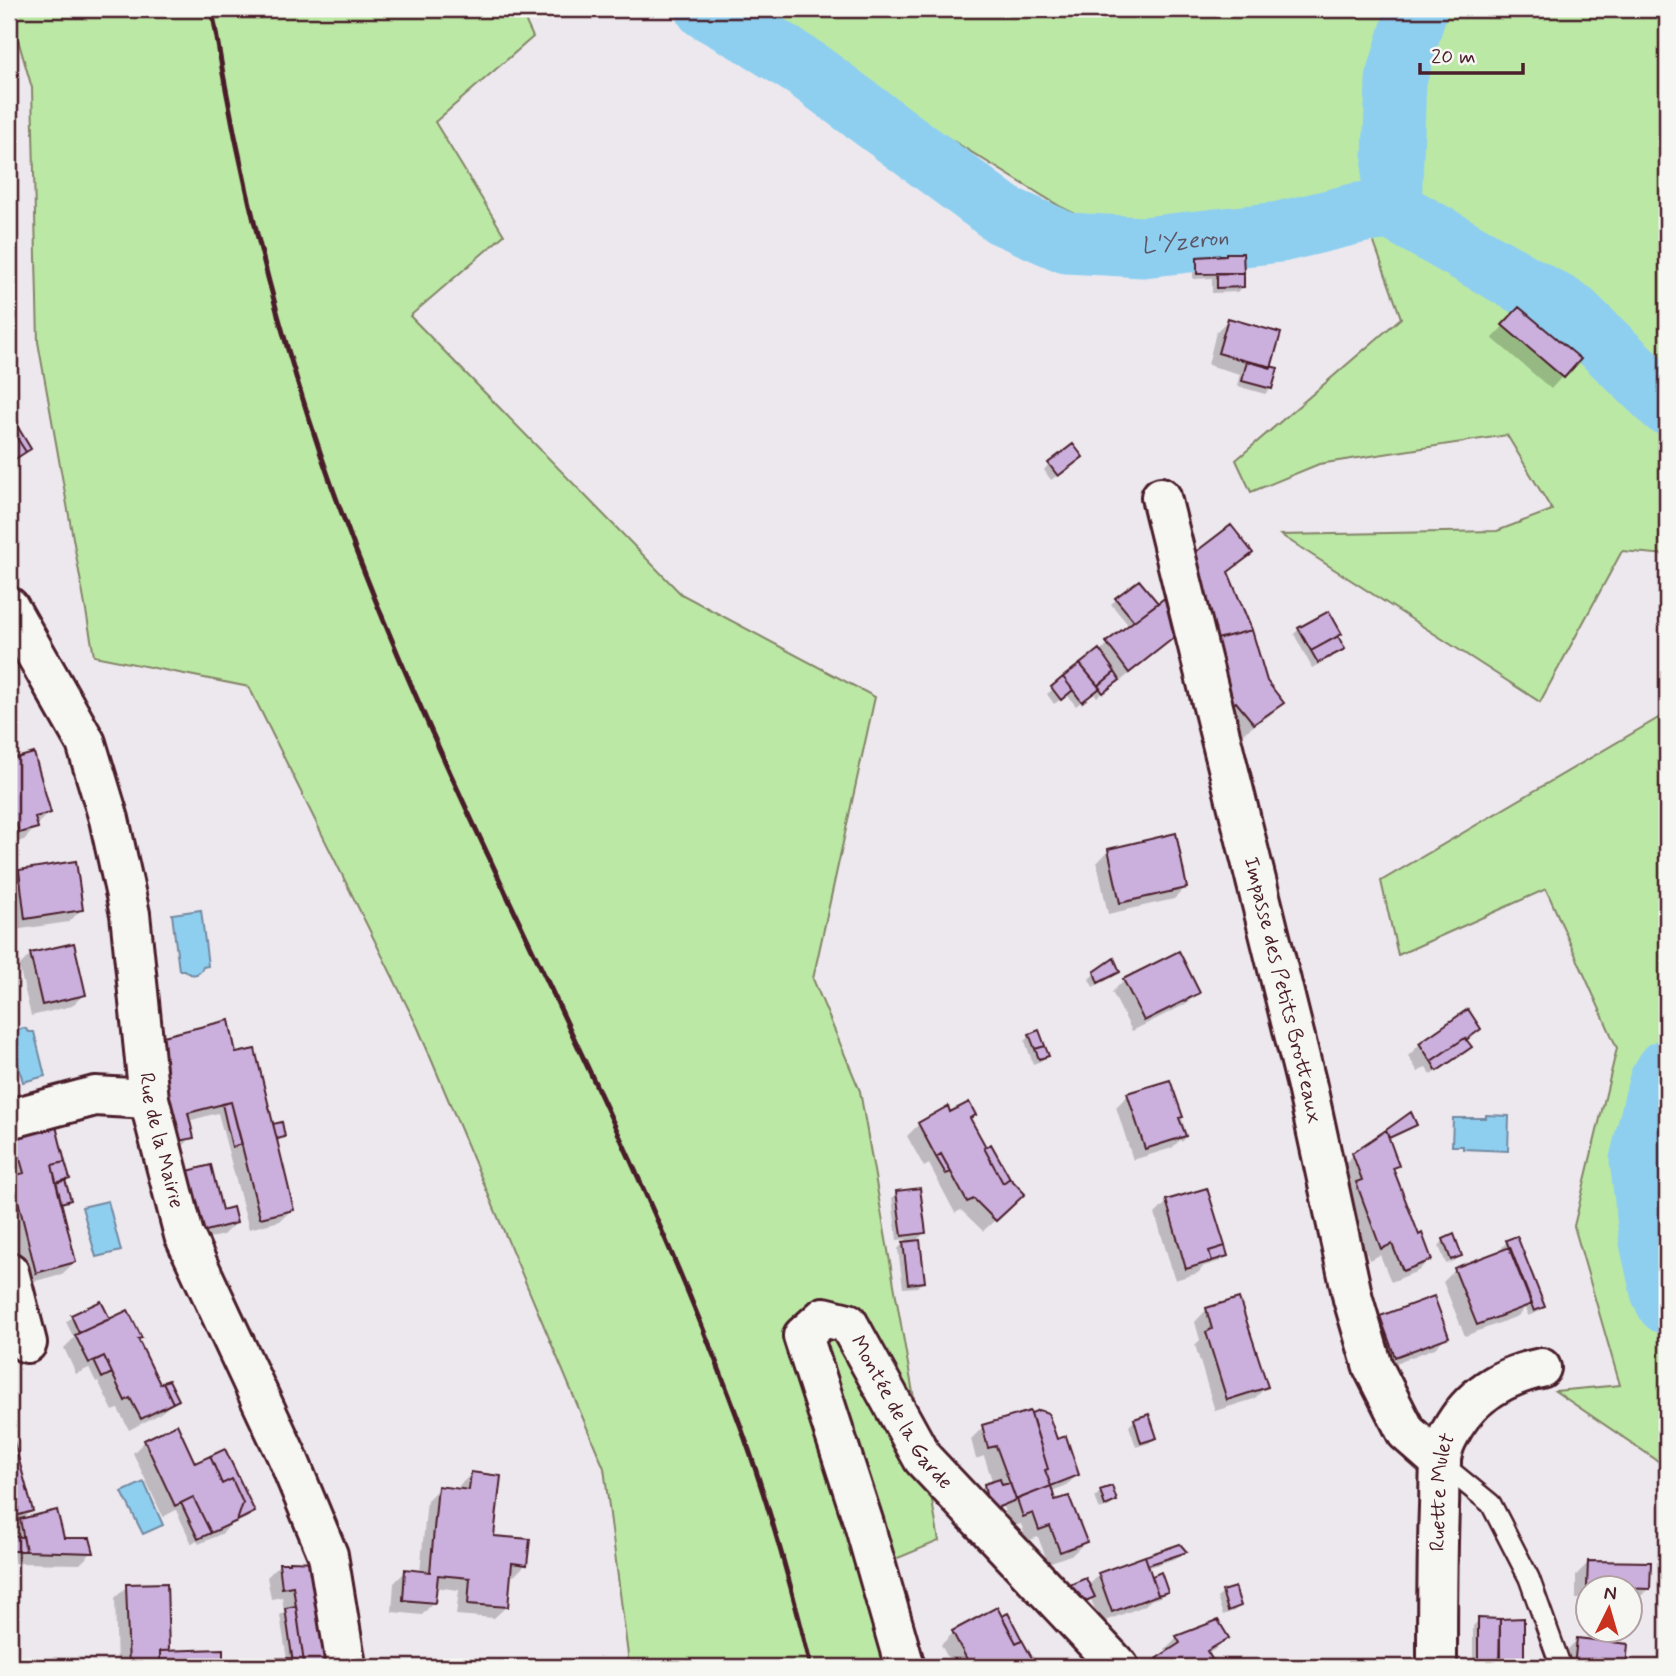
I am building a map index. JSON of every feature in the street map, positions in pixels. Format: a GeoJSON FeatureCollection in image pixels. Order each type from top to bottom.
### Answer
{"type":"FeatureCollection","features":[{"type":"Feature","properties":{"kind":"street","name":"Impasse des Petits Brotteaux"},"geometry":{"type":"LineString","coordinates":[[1161,497],[1306,1082],[1353,1300],[1366,1345],[1373,1367],[1406,1432],[1441,1463]]}},
{"type":"Feature","properties":{"kind":"street","name":"Rue de la Mairie"},"geometry":{"type":"LineString","coordinates":[[9,607],[86,743],[109,819],[130,914],[149,1099],[184,1235],[287,1456],[328,1555],[345,1667]]}},
{"type":"Feature","properties":{"kind":"street"},"geometry":{"type":"LineString","coordinates":[[9,1119],[95,1096],[149,1099]]}},
{"type":"Feature","properties":{"kind":"street"},"geometry":{"type":"LineString","coordinates":[[9,1272],[27,1343]]}},
{"type":"Feature","properties":{"kind":"street","name":"Montée de la Garde"},"geometry":{"type":"LineString","coordinates":[[905,1667],[864,1524],[803,1336],[824,1317],[848,1324],[923,1459],[1119,1667]]}},
{"type":"Feature","properties":{"kind":"street","name":"Ruette Mulet"},"geometry":{"type":"LineString","coordinates":[[1437,1667],[1441,1463],[1446,1441],[1463,1411],[1490,1388],[1518,1373],[1541,1368]]}},
{"type":"Feature","properties":{"kind":"lane"},"geometry":{"type":"LineString","coordinates":[[1441,1463],[1491,1504],[1529,1578],[1561,1667]]}},
{"type":"Feature","properties":{"kind":"green space"},"geometry":{"type":"Polygon","coordinates":[[[9,9],[520,9],[533,37],[435,122],[504,235],[410,316],[681,594],[875,697],[813,979],[860,1091],[939,1541],[864,1572],[889,1667],[628,1667],[604,1468],[418,1028],[249,687],[94,656],[38,342],[32,88],[9,9]]]}},
{"type":"Feature","properties":{"kind":"green space"},"geometry":{"type":"Polygon","coordinates":[[[684,9],[1667,9],[1667,555],[1622,551],[1540,702],[1281,535],[1497,531],[1552,510],[1507,435],[1319,464],[1251,492],[1236,460],[1401,318],[1356,184],[1281,215],[1108,230],[1061,207],[811,54],[684,9]]]}},
{"type":"Feature","properties":{"kind":"green space"},"geometry":{"type":"Polygon","coordinates":[[[1667,713],[1667,1467],[1555,1391],[1620,1385],[1574,1226],[1617,1048],[1546,889],[1398,955],[1381,881],[1667,713]]]}},
{"type":"Feature","properties":{"kind":"water"},"geometry":{"type":"Polygon","coordinates":[[[201,910],[208,966],[203,967],[197,974],[192,974],[179,970],[172,914],[201,910]]]}},
{"type":"Feature","properties":{"kind":"water"},"geometry":{"type":"Polygon","coordinates":[[[23,1028],[34,1032],[45,1076],[23,1082],[11,1038],[23,1028]]]}},
{"type":"Feature","properties":{"kind":"water"},"geometry":{"type":"Polygon","coordinates":[[[1486,1115],[1509,1116],[1508,1151],[1452,1146],[1453,1118],[1486,1118],[1486,1115]]]}},
{"type":"Feature","properties":{"kind":"water"},"geometry":{"type":"Polygon","coordinates":[[[108,1201],[121,1251],[96,1257],[82,1207],[108,1201]]]}},
{"type":"Feature","properties":{"kind":"water"},"geometry":{"type":"Polygon","coordinates":[[[144,1482],[163,1525],[143,1534],[122,1492],[144,1482]]]}},
{"type":"Feature","properties":{"kind":"building"},"geometry":{"type":"Polygon","coordinates":[[[1243,253],[1244,273],[1197,274],[1197,257],[1243,253]]]}},
{"type":"Feature","properties":{"kind":"building"},"geometry":{"type":"Polygon","coordinates":[[[1217,273],[1244,273],[1244,287],[1217,288],[1217,273]]]}},
{"type":"Feature","properties":{"kind":"building"},"geometry":{"type":"Polygon","coordinates":[[[1519,307],[1581,359],[1564,378],[1502,325],[1519,307]]]}},
{"type":"Feature","properties":{"kind":"building"},"geometry":{"type":"Polygon","coordinates":[[[1228,318],[1281,333],[1271,368],[1218,353],[1228,318]]]}},
{"type":"Feature","properties":{"kind":"building"},"geometry":{"type":"Polygon","coordinates":[[[1247,361],[1278,368],[1272,389],[1242,381],[1247,361]]]}},
{"type":"Feature","properties":{"kind":"building"},"geometry":{"type":"Polygon","coordinates":[[[9,407],[18,422],[10,427],[26,452],[9,463],[9,407]]]}},
{"type":"Feature","properties":{"kind":"building"},"geometry":{"type":"Polygon","coordinates":[[[16,424],[31,449],[26,452],[10,427],[16,424]]]}},
{"type":"Feature","properties":{"kind":"building"},"geometry":{"type":"Polygon","coordinates":[[[1073,444],[1083,457],[1058,476],[1048,463],[1073,444]]]}},
{"type":"Feature","properties":{"kind":"building"},"geometry":{"type":"Polygon","coordinates":[[[1231,525],[1253,553],[1228,572],[1252,630],[1213,640],[1185,560],[1231,525]]]}},
{"type":"Feature","properties":{"kind":"building"},"geometry":{"type":"Polygon","coordinates":[[[1139,580],[1158,603],[1134,621],[1115,598],[1139,580]]]}},
{"type":"Feature","properties":{"kind":"building"},"geometry":{"type":"Polygon","coordinates":[[[1174,591],[1185,629],[1129,673],[1106,642],[1174,591]]]}},
{"type":"Feature","properties":{"kind":"building"},"geometry":{"type":"Polygon","coordinates":[[[1329,611],[1342,634],[1311,651],[1298,628],[1329,611]]]}},
{"type":"Feature","properties":{"kind":"building"},"geometry":{"type":"Polygon","coordinates":[[[1252,630],[1267,681],[1284,703],[1254,724],[1236,702],[1222,714],[1213,640],[1252,630]]]}},
{"type":"Feature","properties":{"kind":"building"},"geometry":{"type":"Polygon","coordinates":[[[1338,636],[1345,649],[1318,663],[1311,651],[1338,636]]]}},
{"type":"Feature","properties":{"kind":"building"},"geometry":{"type":"Polygon","coordinates":[[[1099,649],[1115,672],[1098,686],[1080,664],[1099,649]]]}},
{"type":"Feature","properties":{"kind":"building"},"geometry":{"type":"Polygon","coordinates":[[[1080,664],[1100,688],[1082,702],[1063,677],[1080,664]]]}},
{"type":"Feature","properties":{"kind":"building"},"geometry":{"type":"Polygon","coordinates":[[[1115,672],[1120,680],[1103,693],[1098,686],[1115,672]]]}},
{"type":"Feature","properties":{"kind":"building"},"geometry":{"type":"Polygon","coordinates":[[[1063,677],[1073,690],[1061,700],[1051,687],[1063,677]]]}},
{"type":"Feature","properties":{"kind":"building"},"geometry":{"type":"Polygon","coordinates":[[[34,753],[51,813],[35,817],[38,828],[19,833],[16,823],[10,824],[9,821],[9,760],[34,753]]]}},
{"type":"Feature","properties":{"kind":"building"},"geometry":{"type":"Polygon","coordinates":[[[1176,833],[1187,888],[1120,903],[1108,849],[1176,833]]]}},
{"type":"Feature","properties":{"kind":"building"},"geometry":{"type":"Polygon","coordinates":[[[76,861],[83,910],[25,919],[19,870],[76,861]]]}},
{"type":"Feature","properties":{"kind":"building"},"geometry":{"type":"Polygon","coordinates":[[[74,943],[86,995],[42,1005],[30,953],[74,943]]]}},
{"type":"Feature","properties":{"kind":"building"},"geometry":{"type":"Polygon","coordinates":[[[1179,951],[1200,993],[1144,1021],[1123,979],[1179,951]]]}},
{"type":"Feature","properties":{"kind":"building"},"geometry":{"type":"Polygon","coordinates":[[[1114,958],[1120,972],[1098,983],[1094,972],[1114,958]]]}},
{"type":"Feature","properties":{"kind":"building"},"geometry":{"type":"Polygon","coordinates":[[[1468,1009],[1481,1029],[1431,1061],[1419,1043],[1468,1009]]]}},
{"type":"Feature","properties":{"kind":"building"},"geometry":{"type":"Polygon","coordinates":[[[229,1020],[236,1053],[255,1049],[294,1210],[260,1218],[231,1102],[188,1113],[194,1138],[173,1142],[155,1038],[229,1020]]]}},
{"type":"Feature","properties":{"kind":"building"},"geometry":{"type":"Polygon","coordinates":[[[1039,1030],[1045,1046],[1035,1049],[1029,1034],[1039,1030]]]}},
{"type":"Feature","properties":{"kind":"building"},"geometry":{"type":"Polygon","coordinates":[[[1465,1038],[1472,1047],[1437,1071],[1431,1061],[1465,1038]]]}},
{"type":"Feature","properties":{"kind":"building"},"geometry":{"type":"Polygon","coordinates":[[[1045,1046],[1049,1056],[1039,1059],[1035,1049],[1045,1046]]]}},
{"type":"Feature","properties":{"kind":"building"},"geometry":{"type":"Polygon","coordinates":[[[1170,1080],[1183,1117],[1179,1118],[1186,1136],[1145,1149],[1127,1093],[1170,1080]]]}},
{"type":"Feature","properties":{"kind":"building"},"geometry":{"type":"Polygon","coordinates":[[[231,1102],[242,1144],[232,1147],[222,1104],[231,1102]]]}},
{"type":"Feature","properties":{"kind":"building"},"geometry":{"type":"Polygon","coordinates":[[[969,1102],[976,1115],[970,1118],[1003,1183],[1010,1178],[1025,1194],[996,1221],[974,1199],[967,1202],[941,1154],[936,1157],[918,1123],[948,1106],[950,1112],[969,1102]]]}},
{"type":"Feature","properties":{"kind":"building"},"geometry":{"type":"Polygon","coordinates":[[[1411,1112],[1417,1125],[1389,1138],[1386,1130],[1411,1112]]]}},
{"type":"Feature","properties":{"kind":"building"},"geometry":{"type":"Polygon","coordinates":[[[282,1122],[285,1137],[277,1139],[273,1124],[282,1122]]]}},
{"type":"Feature","properties":{"kind":"building"},"geometry":{"type":"Polygon","coordinates":[[[56,1126],[65,1162],[52,1165],[76,1262],[36,1273],[12,1176],[24,1173],[14,1138],[56,1126]]]}},
{"type":"Feature","properties":{"kind":"building"},"geometry":{"type":"Polygon","coordinates":[[[1386,1130],[1399,1166],[1393,1168],[1419,1235],[1422,1233],[1432,1260],[1403,1271],[1392,1244],[1381,1249],[1356,1182],[1362,1180],[1352,1153],[1386,1130]]]}},
{"type":"Feature","properties":{"kind":"building"},"geometry":{"type":"Polygon","coordinates":[[[991,1144],[1010,1178],[1003,1183],[984,1148],[991,1144]]]}},
{"type":"Feature","properties":{"kind":"building"},"geometry":{"type":"Polygon","coordinates":[[[941,1154],[951,1172],[946,1174],[936,1157],[941,1154]]]}},
{"type":"Feature","properties":{"kind":"building"},"geometry":{"type":"Polygon","coordinates":[[[65,1162],[70,1179],[56,1183],[52,1165],[65,1162]]]}},
{"type":"Feature","properties":{"kind":"building"},"geometry":{"type":"Polygon","coordinates":[[[211,1165],[222,1210],[233,1207],[237,1223],[194,1234],[180,1173],[211,1165]]]}},
{"type":"Feature","properties":{"kind":"building"},"geometry":{"type":"Polygon","coordinates":[[[65,1180],[71,1200],[61,1203],[56,1183],[65,1180]]]}},
{"type":"Feature","properties":{"kind":"building"},"geometry":{"type":"Polygon","coordinates":[[[920,1188],[926,1233],[902,1236],[896,1191],[920,1188]]]}},
{"type":"Feature","properties":{"kind":"building"},"geometry":{"type":"Polygon","coordinates":[[[1207,1188],[1225,1246],[1209,1251],[1212,1261],[1186,1269],[1166,1200],[1207,1188]]]}},
{"type":"Feature","properties":{"kind":"building"},"geometry":{"type":"Polygon","coordinates":[[[1454,1234],[1462,1256],[1451,1260],[1443,1239],[1454,1234]]]}},
{"type":"Feature","properties":{"kind":"building"},"geometry":{"type":"Polygon","coordinates":[[[1517,1236],[1545,1307],[1534,1311],[1506,1240],[1517,1236]]]}},
{"type":"Feature","properties":{"kind":"building"},"geometry":{"type":"Polygon","coordinates":[[[920,1240],[925,1282],[908,1284],[903,1242],[920,1240]]]}},
{"type":"Feature","properties":{"kind":"building"},"geometry":{"type":"Polygon","coordinates":[[[1225,1246],[1228,1256],[1212,1261],[1209,1251],[1225,1246]]]}},
{"type":"Feature","properties":{"kind":"building"},"geometry":{"type":"Polygon","coordinates":[[[1510,1247],[1532,1304],[1477,1325],[1454,1268],[1510,1247]]]}},
{"type":"Feature","properties":{"kind":"building"},"geometry":{"type":"Polygon","coordinates":[[[1434,1296],[1449,1337],[1395,1357],[1380,1316],[1434,1296]]]}},
{"type":"Feature","properties":{"kind":"building"},"geometry":{"type":"Polygon","coordinates":[[[1239,1298],[1268,1387],[1227,1400],[1206,1332],[1212,1329],[1206,1308],[1239,1298]]]}},
{"type":"Feature","properties":{"kind":"building"},"geometry":{"type":"Polygon","coordinates":[[[101,1301],[110,1319],[79,1333],[71,1315],[101,1301]]]}},
{"type":"Feature","properties":{"kind":"building"},"geometry":{"type":"Polygon","coordinates":[[[128,1310],[142,1338],[138,1339],[160,1384],[163,1382],[173,1403],[141,1419],[130,1398],[125,1401],[104,1356],[89,1363],[75,1335],[128,1310]]]}},
{"type":"Feature","properties":{"kind":"building"},"geometry":{"type":"Polygon","coordinates":[[[104,1356],[112,1373],[102,1378],[94,1361],[104,1356]]]}},
{"type":"Feature","properties":{"kind":"building"},"geometry":{"type":"Polygon","coordinates":[[[169,1380],[179,1400],[173,1403],[163,1382],[169,1380]]]}},
{"type":"Feature","properties":{"kind":"building"},"geometry":{"type":"Polygon","coordinates":[[[1039,1410],[1048,1413],[1057,1439],[1066,1436],[1079,1475],[1051,1486],[1031,1413],[1039,1410]]]}},
{"type":"Feature","properties":{"kind":"building"},"geometry":{"type":"Polygon","coordinates":[[[1030,1411],[1051,1486],[1016,1500],[996,1446],[988,1448],[982,1425],[1030,1411]]]}},
{"type":"Feature","properties":{"kind":"building"},"geometry":{"type":"Polygon","coordinates":[[[1149,1414],[1157,1438],[1141,1443],[1134,1419],[1149,1414]]]}},
{"type":"Feature","properties":{"kind":"building"},"geometry":{"type":"Polygon","coordinates":[[[177,1424],[195,1463],[210,1456],[222,1484],[232,1479],[243,1503],[237,1521],[211,1533],[193,1497],[175,1506],[144,1440],[177,1424]]]}},
{"type":"Feature","properties":{"kind":"building"},"geometry":{"type":"Polygon","coordinates":[[[11,1431],[33,1511],[9,1518],[9,1432],[11,1431]]]}},
{"type":"Feature","properties":{"kind":"building"},"geometry":{"type":"Polygon","coordinates":[[[225,1449],[255,1512],[237,1521],[243,1503],[232,1479],[222,1484],[210,1456],[225,1449]]]}},
{"type":"Feature","properties":{"kind":"building"},"geometry":{"type":"Polygon","coordinates":[[[471,1472],[501,1476],[494,1536],[530,1539],[527,1565],[512,1563],[508,1607],[468,1604],[470,1578],[438,1575],[435,1603],[403,1600],[405,1569],[430,1572],[438,1486],[469,1490],[471,1472]]]}},
{"type":"Feature","properties":{"kind":"building"},"geometry":{"type":"Polygon","coordinates":[[[1000,1479],[1002,1485],[1010,1483],[1016,1500],[989,1511],[984,1484],[1000,1479]]]}},
{"type":"Feature","properties":{"kind":"building"},"geometry":{"type":"Polygon","coordinates":[[[1051,1486],[1055,1500],[1069,1496],[1087,1542],[1060,1552],[1050,1526],[1039,1530],[1033,1513],[1023,1517],[1017,1499],[1051,1486]]]}},
{"type":"Feature","properties":{"kind":"building"},"geometry":{"type":"Polygon","coordinates":[[[1112,1486],[1117,1501],[1105,1506],[1100,1490],[1112,1486]]]}},
{"type":"Feature","properties":{"kind":"building"},"geometry":{"type":"Polygon","coordinates":[[[193,1497],[211,1533],[198,1539],[181,1503],[193,1497]]]}},
{"type":"Feature","properties":{"kind":"building"},"geometry":{"type":"Polygon","coordinates":[[[57,1510],[64,1538],[90,1538],[94,1553],[26,1551],[20,1519],[57,1510]]]}},
{"type":"Feature","properties":{"kind":"building"},"geometry":{"type":"Polygon","coordinates":[[[9,1536],[23,1537],[26,1551],[9,1551],[9,1536]]]}},
{"type":"Feature","properties":{"kind":"building"},"geometry":{"type":"Polygon","coordinates":[[[1180,1544],[1187,1552],[1148,1565],[1145,1556],[1180,1544]]]}},
{"type":"Feature","properties":{"kind":"building"},"geometry":{"type":"Polygon","coordinates":[[[1145,1556],[1158,1595],[1112,1612],[1098,1573],[1145,1556]]]}},
{"type":"Feature","properties":{"kind":"building"},"geometry":{"type":"Polygon","coordinates":[[[1588,1561],[1651,1562],[1650,1589],[1644,1589],[1644,1574],[1588,1574],[1588,1561]]]}},
{"type":"Feature","properties":{"kind":"building"},"geometry":{"type":"Polygon","coordinates":[[[316,1562],[332,1667],[181,1667],[304,1663],[293,1586],[282,1588],[279,1563],[316,1562]]]}},
{"type":"Feature","properties":{"kind":"building"},"geometry":{"type":"Polygon","coordinates":[[[1161,1572],[1168,1592],[1158,1595],[1152,1576],[1161,1572]]]}},
{"type":"Feature","properties":{"kind":"building"},"geometry":{"type":"Polygon","coordinates":[[[1086,1578],[1095,1597],[1076,1605],[1060,1589],[1086,1578]]]}},
{"type":"Feature","properties":{"kind":"building"},"geometry":{"type":"Polygon","coordinates":[[[167,1583],[169,1651],[160,1651],[160,1667],[129,1667],[126,1584],[167,1583]]]}},
{"type":"Feature","properties":{"kind":"building"},"geometry":{"type":"Polygon","coordinates":[[[1235,1587],[1241,1606],[1228,1611],[1222,1591],[1235,1587]]]}},
{"type":"Feature","properties":{"kind":"building"},"geometry":{"type":"Polygon","coordinates":[[[296,1606],[304,1663],[293,1663],[285,1608],[296,1606]]]}},
{"type":"Feature","properties":{"kind":"building"},"geometry":{"type":"Polygon","coordinates":[[[997,1607],[1016,1643],[1022,1640],[1037,1667],[971,1667],[952,1631],[997,1607]]]}},
{"type":"Feature","properties":{"kind":"building"},"geometry":{"type":"Polygon","coordinates":[[[1008,1613],[1022,1640],[1016,1643],[1002,1616],[1008,1613]]]}},
{"type":"Feature","properties":{"kind":"building"},"geometry":{"type":"Polygon","coordinates":[[[1478,1618],[1500,1619],[1499,1665],[1478,1664],[1478,1618]]]}},
{"type":"Feature","properties":{"kind":"building"},"geometry":{"type":"Polygon","coordinates":[[[1524,1618],[1524,1662],[1500,1662],[1500,1619],[1524,1618]]]}},
{"type":"Feature","properties":{"kind":"building"},"geometry":{"type":"Polygon","coordinates":[[[1218,1620],[1229,1638],[1207,1651],[1217,1667],[1163,1667],[1157,1658],[1180,1643],[1176,1636],[1218,1620]]]}},
{"type":"Feature","properties":{"kind":"building"},"geometry":{"type":"Polygon","coordinates":[[[1576,1644],[1628,1644],[1626,1667],[1574,1667],[1576,1644]]]}},
{"type":"Feature","properties":{"kind":"building"},"geometry":{"type":"Polygon","coordinates":[[[223,1649],[223,1660],[292,1658],[293,1663],[160,1667],[160,1651],[223,1649]]]}},
{"type":"Feature","properties":{"kind":"waterway","name":"L'Yzeron"},"geometry":{"type":"LineString","coordinates":[[706,9],[806,69],[1003,215],[1067,243],[1143,247],[1280,232],[1359,213],[1391,209],[1570,311],[1667,405]]}},
{"type":"Feature","properties":{"kind":"waterway"},"geometry":{"type":"LineString","coordinates":[[1391,209],[1396,80],[1417,9]]}},
{"type":"Feature","properties":{"kind":"waterway","name":"L'Yzeron"},"geometry":{"type":"LineString","coordinates":[[1667,1069],[1659,1082],[1640,1160],[1650,1242],[1661,1292],[1667,1304]]}},
{"type":"Feature","properties":{"kind":"railway"},"geometry":{"type":"LineString","coordinates":[[212,9],[240,160],[276,308],[321,455],[347,527],[417,699],[646,1194],[689,1294],[729,1395],[764,1495],[811,1667]]}}]}
